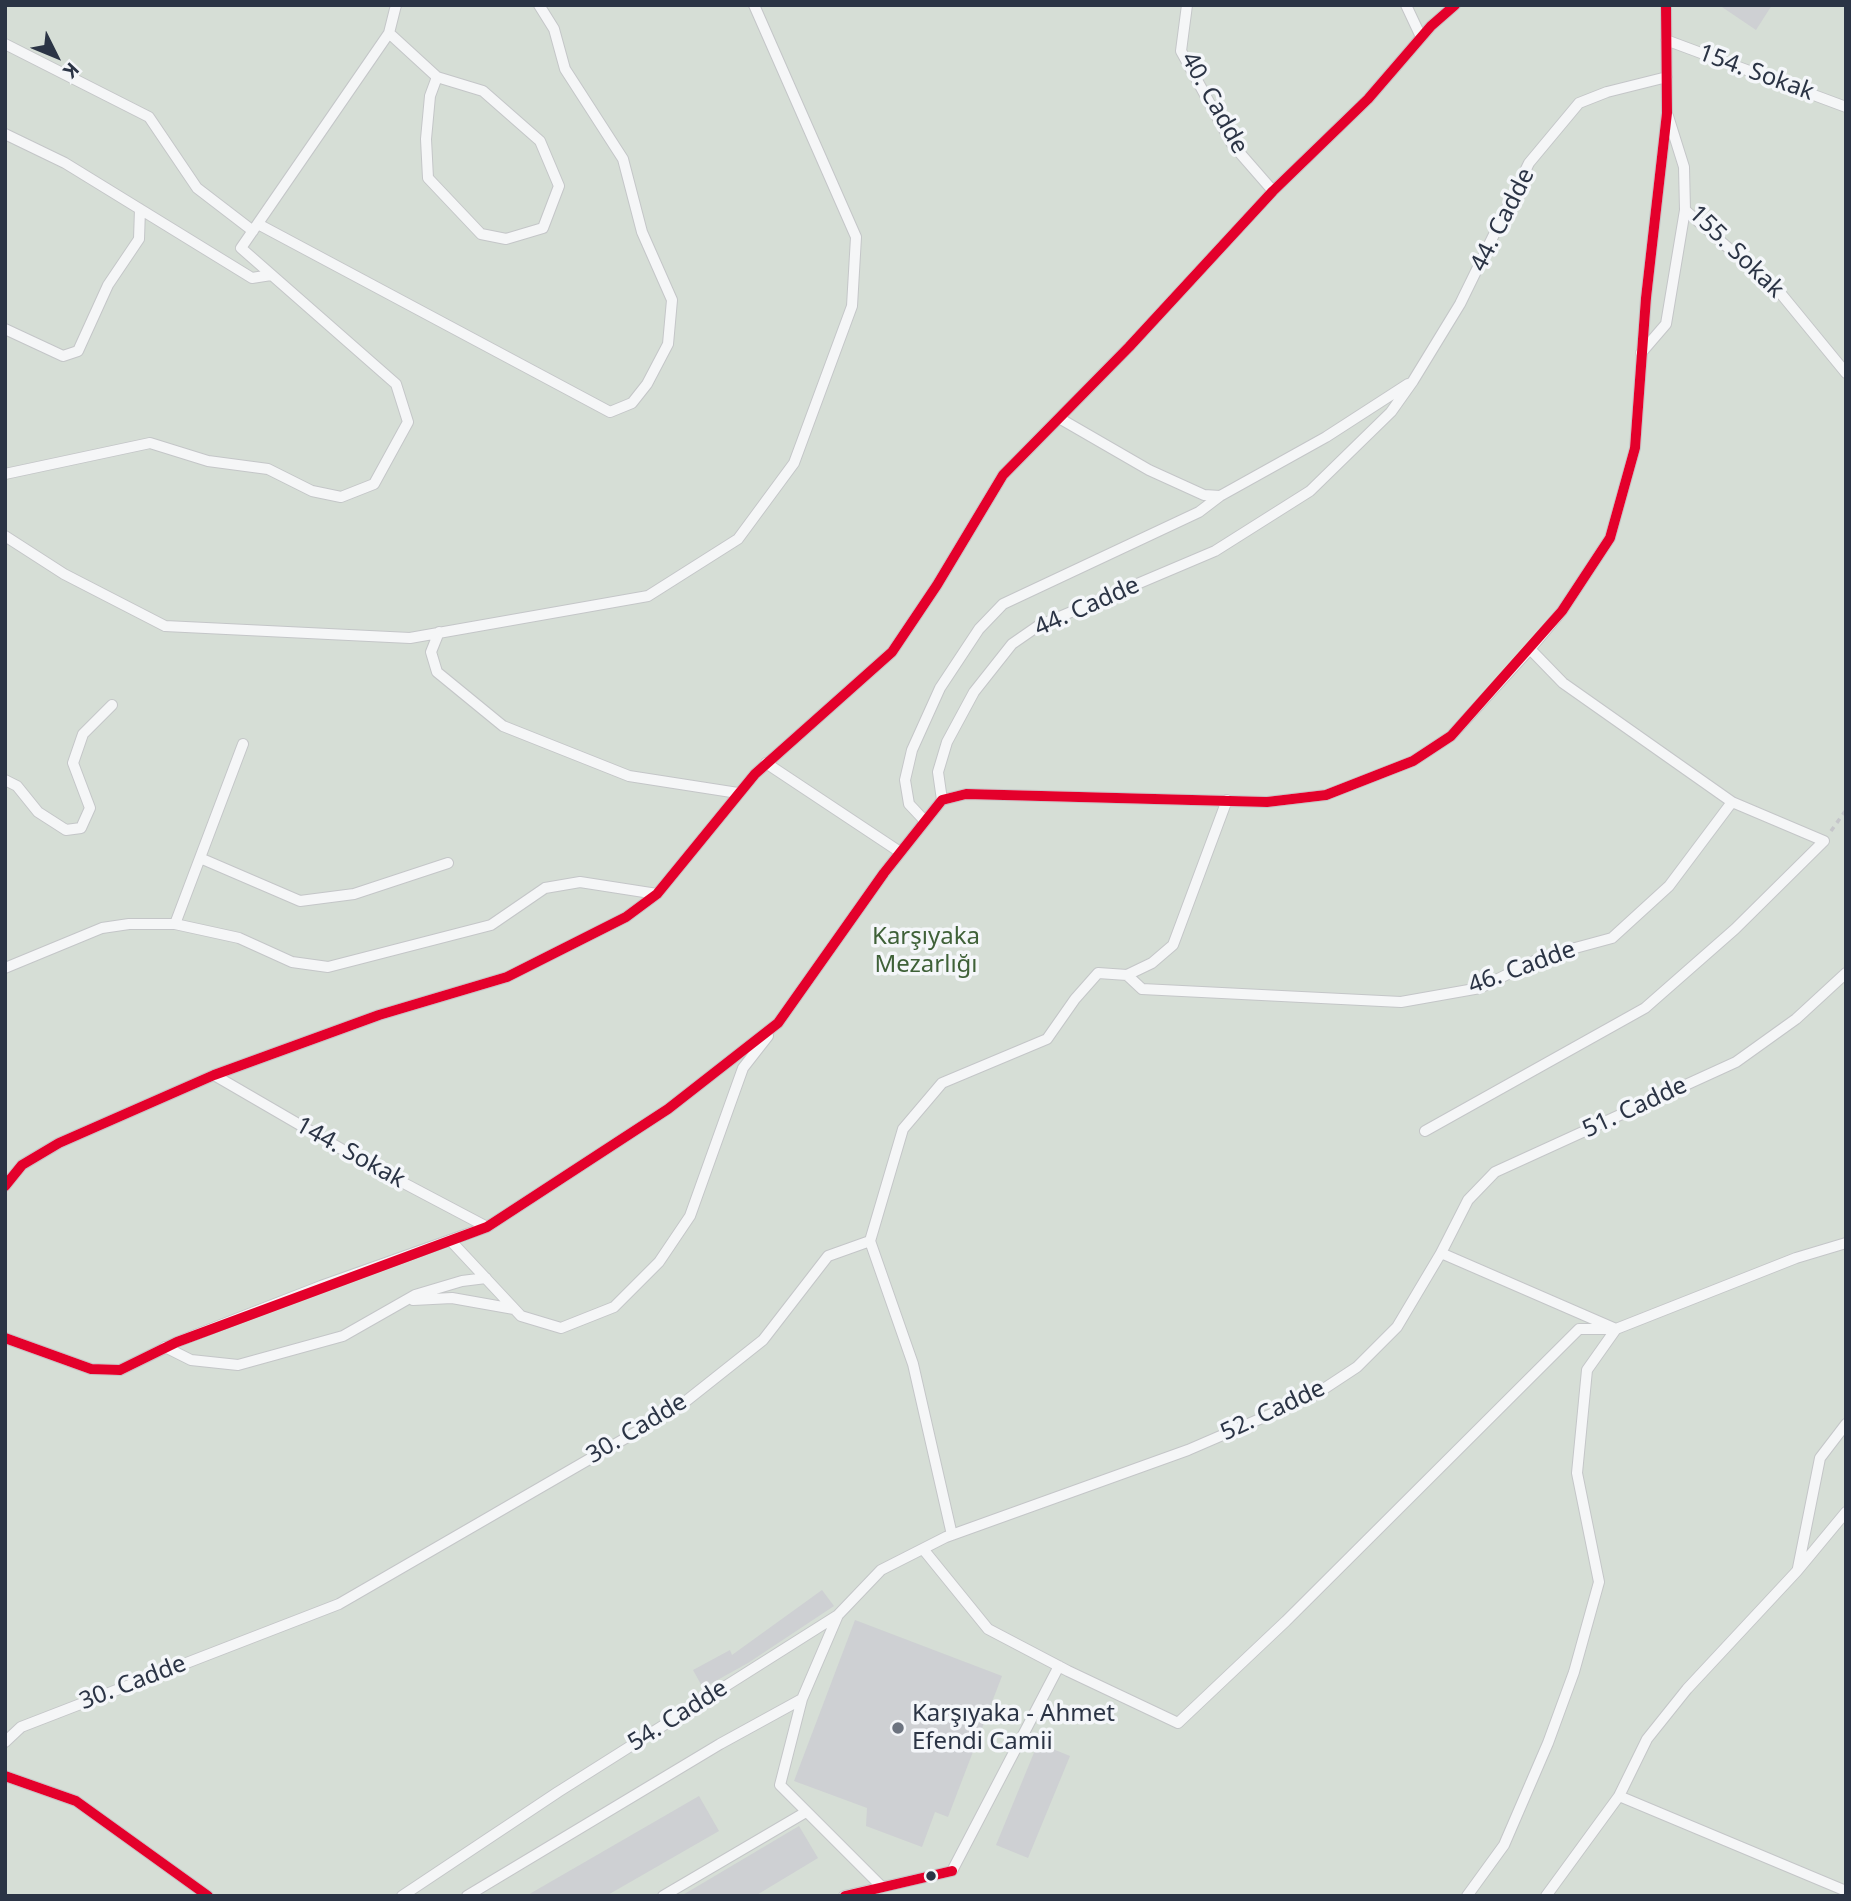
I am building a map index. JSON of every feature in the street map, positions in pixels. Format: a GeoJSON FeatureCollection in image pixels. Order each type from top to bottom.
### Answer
{"type":"FeatureCollection","features":[{"type":"Feature","properties":{"kind":"lane"},"geometry":{"type":"LineString","coordinates":[[5,474],[150,443],[208,461],[268,469],[312,491],[341,497],[374,484],[408,422],[396,384],[241,248],[390,33],[396,5]]}},
{"type":"Feature","properties":{"kind":"lane"},"geometry":{"type":"LineString","coordinates":[[5,44],[149,117],[197,188],[255,228],[610,412],[632,403],[647,384],[668,344],[672,300],[642,232],[623,159],[565,69],[554,29],[539,5]]}},
{"type":"Feature","properties":{"kind":"lane"},"geometry":{"type":"LineString","coordinates":[[5,537],[64,574],[165,626],[410,638],[648,596],[738,539],[794,463],[852,306],[856,237],[754,5]]}},
{"type":"Feature","properties":{"kind":"lane","name":"40. Cadde"},"geometry":{"type":"LineString","coordinates":[[1187,5],[1181,51],[1232,144],[1273,191]]}},
{"type":"Feature","properties":{"kind":"lane"},"geometry":{"type":"LineString","coordinates":[[1406,5],[1421,37]]}},
{"type":"Feature","properties":{"kind":"lane"},"geometry":{"type":"LineString","coordinates":[[5,1186],[22,1164],[58,1143],[214,1075],[379,1015],[507,976],[626,917],[657,894],[738,793],[766,763],[892,652],[937,585],[1003,475],[1273,191],[1368,99],[1421,37],[1455,5]]}},
{"type":"Feature","properties":{"kind":"lane"},"geometry":{"type":"LineString","coordinates":[[450,1240],[521,1316],[561,1328],[614,1307],[659,1262],[690,1216],[743,1068],[900,852],[942,800],[967,794],[1267,803],[1325,795],[1413,761],[1451,736],[1562,611],[1610,538],[1635,448],[1667,113],[1666,5]]}},
{"type":"Feature","properties":{"kind":"lane"},"geometry":{"type":"LineString","coordinates":[[390,33],[437,77],[483,91],[540,141],[559,186],[543,228],[506,239],[481,234],[428,178],[426,139],[430,96],[437,77]]}},
{"type":"Feature","properties":{"kind":"lane","name":"154. Sokak"},"geometry":{"type":"LineString","coordinates":[[1667,40],[1846,107]]}},
{"type":"Feature","properties":{"kind":"lane","name":"44. Cadde"},"geometry":{"type":"LineString","coordinates":[[942,800],[938,772],[947,742],[975,692],[1012,644],[1038,626],[1215,551],[1310,491],[1391,412],[1413,381],[1460,304],[1530,163],[1579,103],[1606,92],[1667,77]]}},
{"type":"Feature","properties":{"kind":"lane","name":"155. Sokak"},"geometry":{"type":"LineString","coordinates":[[1667,113],[1684,167],[1685,210],[1782,295],[1846,373]]}},
{"type":"Feature","properties":{"kind":"lane"},"geometry":{"type":"LineString","coordinates":[[5,134],[65,163],[252,278],[271,275]]}},
{"type":"Feature","properties":{"kind":"lane"},"geometry":{"type":"LineString","coordinates":[[5,329],[63,355],[78,351],[108,285],[139,239],[141,209]]}},
{"type":"Feature","properties":{"kind":"lane"},"geometry":{"type":"LineString","coordinates":[[1642,353],[1666,324],[1685,210]]}},
{"type":"Feature","properties":{"kind":"lane"},"geometry":{"type":"LineString","coordinates":[[924,820],[909,804],[905,780],[912,750],[940,688],[979,629],[1003,604],[1199,512],[1220,496],[1326,437],[1413,381]]}},
{"type":"Feature","properties":{"kind":"lane"},"geometry":{"type":"LineString","coordinates":[[1059,418],[1149,470],[1204,495],[1220,496]]}},
{"type":"Feature","properties":{"kind":"lane"},"geometry":{"type":"LineString","coordinates":[[439,632],[432,652],[437,672],[503,726],[629,776],[738,793]]}},
{"type":"Feature","properties":{"kind":"lane"},"geometry":{"type":"LineString","coordinates":[[1425,1131],[1645,1008],[1735,929],[1824,841],[1732,802],[1563,683],[1530,649]]}},
{"type":"Feature","properties":{"kind":"lane"},"geometry":{"type":"LineString","coordinates":[[5,780],[17,786],[38,812],[66,830],[81,828],[90,808],[73,763],[83,734],[112,705]]}},
{"type":"Feature","properties":{"kind":"lane"},"geometry":{"type":"LineString","coordinates":[[175,924],[243,744]]}},
{"type":"Feature","properties":{"kind":"lane"},"geometry":{"type":"LineString","coordinates":[[766,763],[900,852]]}},
{"type":"Feature","properties":{"kind":"lane"},"geometry":{"type":"LineString","coordinates":[[952,1535],[913,1364],[870,1241],[903,1129],[942,1083],[1047,1039],[1074,999],[1098,973],[1127,975],[1153,963],[1173,945],[1227,800]]}},
{"type":"Feature","properties":{"kind":"lane","name":"46. Cadde"},"geometry":{"type":"LineString","coordinates":[[1127,975],[1142,989],[1401,1002],[1480,988],[1542,957],[1612,938],[1669,886],[1732,802]]}},
{"type":"Feature","properties":{"kind":"lane"},"geometry":{"type":"LineString","coordinates":[[200,858],[300,901],[354,894],[448,863]]}},
{"type":"Feature","properties":{"kind":"lane"},"geometry":{"type":"LineString","coordinates":[[5,968],[102,928],[129,924],[175,924],[239,939],[292,962],[328,967],[491,926],[545,888],[580,882],[657,894]]}},
{"type":"Feature","properties":{"kind":"lane","name":"51. Cadde"},"geometry":{"type":"LineString","coordinates":[[1441,1253],[1468,1200],[1494,1172],[1736,1062],[1796,1019],[1846,973]]}},
{"type":"Feature","properties":{"kind":"lane"},"geometry":{"type":"LineString","coordinates":[[5,1338],[91,1369],[120,1370],[165,1348],[321,1286],[487,1227],[668,1109],[778,1023]]}},
{"type":"Feature","properties":{"kind":"lane","name":"144. Sokak"},"geometry":{"type":"LineString","coordinates":[[214,1075],[362,1161],[487,1227]]}},
{"type":"Feature","properties":{"kind":"lane","name":"30. Cadde"},"geometry":{"type":"LineString","coordinates":[[5,1742],[21,1727],[339,1604],[676,1409],[763,1340],[828,1256],[870,1241]]}},
{"type":"Feature","properties":{"kind":"lane"},"geometry":{"type":"LineString","coordinates":[[923,1549],[988,1629],[1178,1723],[1286,1621],[1579,1329],[1616,1329],[1796,1258],[1846,1243]]}},
{"type":"Feature","properties":{"kind":"lane"},"geometry":{"type":"LineString","coordinates":[[1441,1253],[1616,1329]]}},
{"type":"Feature","properties":{"kind":"lane","name":"52. Cadde"},"geometry":{"type":"LineString","coordinates":[[952,1535],[1188,1450],[1313,1396],[1357,1367],[1397,1328],[1441,1253]]}},
{"type":"Feature","properties":{"kind":"lane"},"geometry":{"type":"LineString","coordinates":[[165,1348],[191,1360],[238,1365],[343,1336],[405,1300],[462,1281],[486,1278]]}},
{"type":"Feature","properties":{"kind":"lane"},"geometry":{"type":"LineString","coordinates":[[405,1300],[452,1298],[514,1309]]}},
{"type":"Feature","properties":{"kind":"lane"},"geometry":{"type":"LineString","coordinates":[[1467,1896],[1504,1845],[1548,1743],[1574,1672],[1599,1582],[1577,1473],[1587,1370],[1616,1329]]}},
{"type":"Feature","properties":{"kind":"lane"},"geometry":{"type":"LineString","coordinates":[[1797,1571],[1821,1458],[1846,1424]]}},
{"type":"Feature","properties":{"kind":"lane"},"geometry":{"type":"LineString","coordinates":[[1546,1896],[1619,1797],[1655,1729],[1719,1652],[1797,1571],[1846,1512]]}},
{"type":"Feature","properties":{"kind":"lane","name":"54. Cadde"},"geometry":{"type":"LineString","coordinates":[[402,1896],[558,1792],[838,1615],[881,1570],[952,1535]]}},
{"type":"Feature","properties":{"kind":"lane"},"geometry":{"type":"LineString","coordinates":[[838,1615],[802,1699],[780,1785],[882,1887]]}},
{"type":"Feature","properties":{"kind":"lane"},"geometry":{"type":"LineString","coordinates":[[844,1896],[952,1871],[1059,1666]]}},
{"type":"Feature","properties":{"kind":"lane"},"geometry":{"type":"LineString","coordinates":[[467,1896],[720,1744],[802,1699]]}},
{"type":"Feature","properties":{"kind":"lane"},"geometry":{"type":"LineString","coordinates":[[5,1776],[76,1801],[208,1896]]}},
{"type":"Feature","properties":{"kind":"lane"},"geometry":{"type":"LineString","coordinates":[[1619,1797],[1846,1891]]}},
{"type":"Feature","properties":{"kind":"lane"},"geometry":{"type":"LineString","coordinates":[[663,1896],[806,1812]]}},
{"type":"Feature","properties":{"kind":"path"},"geometry":{"type":"LineString","coordinates":[[1824,841],[1846,810]]}},
{"type":"Feature","properties":{"kind":"green space","name":"Karşıyaka Mezarlığı"},"geometry":{"type":"Polygon","coordinates":[[[5,5],[1846,5],[1846,1896],[5,1896],[5,5]]]}},
{"type":"Feature","properties":{"kind":"building"},"geometry":{"type":"Polygon","coordinates":[[[1719,5],[1772,5],[1756,30],[1719,5]]]}},
{"type":"Feature","properties":{"kind":"building"},"geometry":{"type":"Polygon","coordinates":[[[822,1590],[834,1606],[748,1663],[703,1688],[693,1670],[730,1650],[732,1655],[822,1590]]]}},
{"type":"Feature","properties":{"kind":"building","name":"Karşıyaka - Ahmet Efendi Camii"},"geometry":{"type":"Polygon","coordinates":[[[855,1620],[1002,1676],[948,1817],[935,1812],[922,1847],[866,1826],[867,1808],[794,1781],[855,1620]]]}},
{"type":"Feature","properties":{"kind":"building"},"geometry":{"type":"Polygon","coordinates":[[[1038,1743],[1070,1756],[1028,1858],[996,1845],[1038,1743]]]}},
{"type":"Feature","properties":{"kind":"building"},"geometry":{"type":"Polygon","coordinates":[[[699,1796],[719,1831],[606,1896],[526,1896],[699,1796]]]}},
{"type":"Feature","properties":{"kind":"building"},"geometry":{"type":"Polygon","coordinates":[[[799,1826],[818,1858],[755,1896],[681,1896],[799,1826]]]}},
{"type":"Feature","properties":{"kind":"transit line"},"geometry":{"type":"LineString","coordinates":[[5,1186],[22,1165],[59,1143],[214,1075],[379,1015],[507,977],[626,917],[657,894],[755,774],[892,652],[937,585],[1003,475],[1129,347],[1273,191],[1368,99],[1431,26],[1455,5]]}},
{"type":"Feature","properties":{"kind":"transit line"},"geometry":{"type":"LineString","coordinates":[[5,1338],[91,1369],[120,1370],[177,1342],[487,1227],[668,1109],[778,1023],[884,873],[942,800],[966,794],[1267,802],[1326,795],[1413,761],[1451,736],[1562,611],[1610,538],[1635,448],[1646,298],[1667,113],[1666,5]]}},
{"type":"Feature","properties":{"kind":"transit line"},"geometry":{"type":"LineString","coordinates":[[5,1776],[76,1801],[208,1896]]}},
{"type":"Feature","properties":{"kind":"transit line"},"geometry":{"type":"LineString","coordinates":[[845,1896],[952,1871]]}},
{"type":"Feature","properties":{"kind":"place","name":"Karşıyaka - Ahmet Efendi Camii"},"geometry":{"type":"Point","coordinates":[898,1728]}}]}
